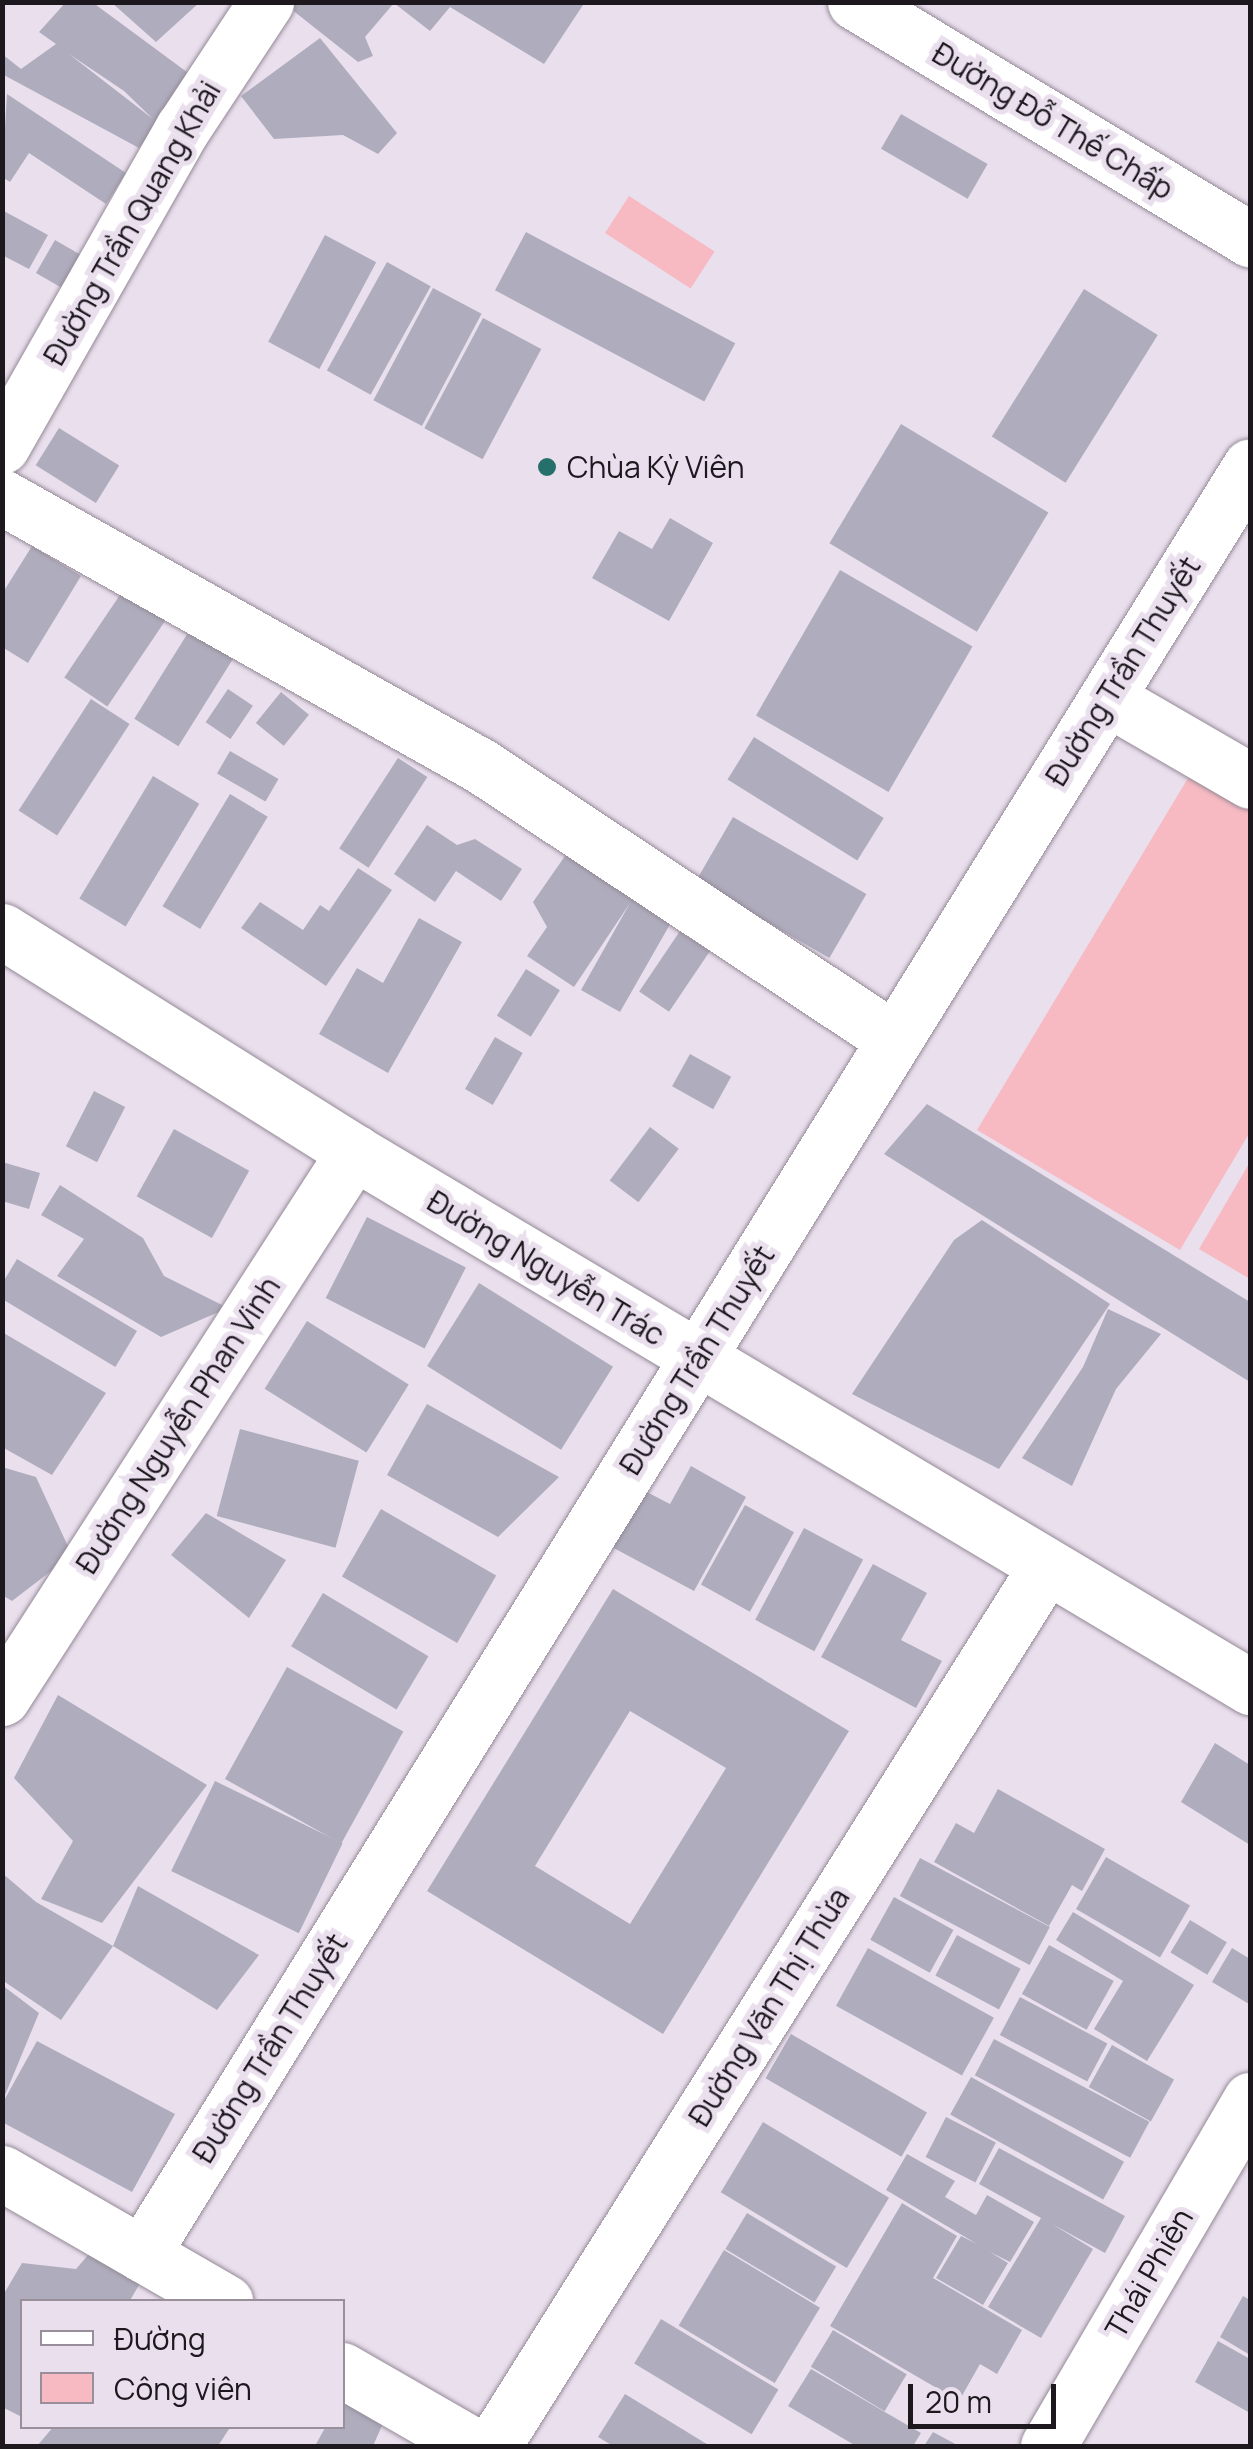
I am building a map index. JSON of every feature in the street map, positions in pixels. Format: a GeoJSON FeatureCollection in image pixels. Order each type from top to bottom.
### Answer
{"type":"FeatureCollection","features":[{"type":"Feature","properties":{"kind":"street","name":"Đường Trần Quang Khải"},"geometry":{"type":"LineString","coordinates":[[2,446],[183,128],[266,2]]}},
{"type":"Feature","properties":{"kind":"street","name":"Đường Đỗ Thế Chấp"},"geometry":{"type":"LineString","coordinates":[[855,2],[1250,239]]}},
{"type":"Feature","properties":{"kind":"street","name":"Đường Trần Thuyết"},"geometry":{"type":"LineString","coordinates":[[142,2254],[1250,466]]}},
{"type":"Feature","properties":{"kind":"street"},"geometry":{"type":"LineString","coordinates":[[2,497],[481,766],[895,1040]]}},
{"type":"Feature","properties":{"kind":"street"},"geometry":{"type":"LineString","coordinates":[[1107,698],[1250,780]]}},
{"type":"Feature","properties":{"kind":"street","name":"Đường Nguyễn Trác"},"geometry":{"type":"LineString","coordinates":[[2,931],[354,1152],[1044,1568],[1250,1686]]}},
{"type":"Feature","properties":{"kind":"street","name":"Đường Nguyễn Phan Vinh"},"geometry":{"type":"LineString","coordinates":[[2,1698],[354,1152]]}},
{"type":"Feature","properties":{"kind":"street","name":"Đường Văn Thị Thừa"},"geometry":{"type":"LineString","coordinates":[[493,2446],[1044,1568]]}},
{"type":"Feature","properties":{"kind":"street","name":"Thái Phiên"},"geometry":{"type":"LineString","coordinates":[[1048,2446],[1250,2100]]}},
{"type":"Feature","properties":{"kind":"street"},"geometry":{"type":"LineString","coordinates":[[2,2172],[220,2299]]}},
{"type":"Feature","properties":{"kind":"street"},"geometry":{"type":"LineString","coordinates":[[345,2372],[474,2446]]}},
{"type":"Feature","properties":{"kind":"green space"},"geometry":{"type":"Polygon","coordinates":[[[629,196],[715,252],[691,288],[605,233],[629,196]]]}},
{"type":"Feature","properties":{"kind":"green space"},"geometry":{"type":"Polygon","coordinates":[[[1191,773],[1250,808],[1250,1132],[1180,1250],[977,1130],[1191,773]]]}},
{"type":"Feature","properties":{"kind":"green space"},"geometry":{"type":"Polygon","coordinates":[[[1250,1162],[1250,1279],[1199,1249],[1250,1162]]]}},
{"type":"Feature","properties":{"kind":"building"},"geometry":{"type":"Polygon","coordinates":[[[66,2],[92,2],[195,78],[139,148],[2,74],[2,54],[21,69],[56,44],[39,32],[66,2]],[[69,54],[153,119],[124,91],[69,54]]]}},
{"type":"Feature","properties":{"kind":"building"},"geometry":{"type":"Polygon","coordinates":[[[111,2],[200,2],[156,42],[111,2]]]}},
{"type":"Feature","properties":{"kind":"building"},"geometry":{"type":"Polygon","coordinates":[[[296,2],[585,2],[544,64],[450,7],[430,31],[394,3],[365,37],[373,56],[358,62],[291,9],[296,2]]]}},
{"type":"Feature","properties":{"kind":"building"},"geometry":{"type":"Polygon","coordinates":[[[320,38],[397,133],[378,154],[343,135],[274,139],[241,96],[320,38]]]}},
{"type":"Feature","properties":{"kind":"building"},"geometry":{"type":"Polygon","coordinates":[[[7,94],[126,173],[106,204],[29,153],[10,182],[2,177],[7,94]]]}},
{"type":"Feature","properties":{"kind":"building"},"geometry":{"type":"Polygon","coordinates":[[[901,114],[988,164],[968,199],[881,149],[901,114]]]}},
{"type":"Feature","properties":{"kind":"building"},"geometry":{"type":"Polygon","coordinates":[[[2,210],[48,235],[29,269],[2,255],[2,210]]]}},
{"type":"Feature","properties":{"kind":"building"},"geometry":{"type":"Polygon","coordinates":[[[526,232],[735,343],[704,402],[495,290],[526,232]]]}},
{"type":"Feature","properties":{"kind":"building"},"geometry":{"type":"Polygon","coordinates":[[[325,235],[376,262],[319,369],[268,342],[325,235]]]}},
{"type":"Feature","properties":{"kind":"building"},"geometry":{"type":"Polygon","coordinates":[[[55,240],[84,257],[65,290],[36,273],[55,240]]]}},
{"type":"Feature","properties":{"kind":"building"},"geometry":{"type":"Polygon","coordinates":[[[387,262],[431,286],[371,395],[327,370],[387,262]]]}},
{"type":"Feature","properties":{"kind":"building"},"geometry":{"type":"Polygon","coordinates":[[[433,288],[482,314],[422,426],[373,400],[433,288]]]}},
{"type":"Feature","properties":{"kind":"building"},"geometry":{"type":"Polygon","coordinates":[[[1084,289],[1158,335],[1066,483],[992,437],[1084,289]]]}},
{"type":"Feature","properties":{"kind":"building"},"geometry":{"type":"Polygon","coordinates":[[[483,318],[541,349],[483,459],[424,428],[483,318]]]}},
{"type":"Feature","properties":{"kind":"building"},"geometry":{"type":"Polygon","coordinates":[[[901,424],[1048,513],[977,632],[829,543],[901,424]]]}},
{"type":"Feature","properties":{"kind":"building"},"geometry":{"type":"Polygon","coordinates":[[[59,428],[119,466],[96,503],[36,465],[59,428]]]}},
{"type":"Feature","properties":{"kind":"building"},"geometry":{"type":"Polygon","coordinates":[[[670,518],[713,543],[669,621],[592,578],[619,531],[652,549],[670,518]]]}},
{"type":"Feature","properties":{"kind":"building"},"geometry":{"type":"Polygon","coordinates":[[[32,546],[81,576],[28,663],[2,647],[2,594],[32,546]]]}},
{"type":"Feature","properties":{"kind":"building"},"geometry":{"type":"Polygon","coordinates":[[[840,570],[973,646],[889,792],[756,715],[840,570]]]}},
{"type":"Feature","properties":{"kind":"building"},"geometry":{"type":"Polygon","coordinates":[[[128,583],[171,612],[107,707],[64,678],[128,583]]]}},
{"type":"Feature","properties":{"kind":"building"},"geometry":{"type":"Polygon","coordinates":[[[191,628],[235,656],[178,746],[134,719],[191,628]]]}},
{"type":"Feature","properties":{"kind":"building"},"geometry":{"type":"Polygon","coordinates":[[[228,689],[253,706],[231,739],[206,722],[228,689]]]}},
{"type":"Feature","properties":{"kind":"building"},"geometry":{"type":"Polygon","coordinates":[[[281,692],[309,715],[284,746],[256,723],[281,692]]]}},
{"type":"Feature","properties":{"kind":"building"},"geometry":{"type":"Polygon","coordinates":[[[91,699],[130,724],[57,836],[19,811],[91,699]]]}},
{"type":"Feature","properties":{"kind":"building"},"geometry":{"type":"Polygon","coordinates":[[[754,737],[884,818],[857,860],[728,779],[754,737]]]}},
{"type":"Feature","properties":{"kind":"building"},"geometry":{"type":"Polygon","coordinates":[[[230,751],[278,779],[265,802],[217,774],[230,751]]]}},
{"type":"Feature","properties":{"kind":"building"},"geometry":{"type":"Polygon","coordinates":[[[398,758],[427,777],[369,868],[339,849],[398,758]]]}},
{"type":"Feature","properties":{"kind":"building"},"geometry":{"type":"Polygon","coordinates":[[[153,776],[199,804],[126,926],[79,899],[153,776]]]}},
{"type":"Feature","properties":{"kind":"building"},"geometry":{"type":"Polygon","coordinates":[[[230,794],[268,817],[200,929],[163,906],[230,794]]]}},
{"type":"Feature","properties":{"kind":"building"},"geometry":{"type":"Polygon","coordinates":[[[733,817],[866,894],[829,958],[696,881],[733,817]]]}},
{"type":"Feature","properties":{"kind":"building"},"geometry":{"type":"Polygon","coordinates":[[[427,825],[457,845],[475,839],[522,869],[501,901],[456,871],[435,902],[394,874],[427,825]]]}},
{"type":"Feature","properties":{"kind":"building"},"geometry":{"type":"Polygon","coordinates":[[[574,843],[673,919],[620,1012],[581,990],[630,903],[574,987],[527,956],[547,927],[533,902],[574,843]]]}},
{"type":"Feature","properties":{"kind":"building"},"geometry":{"type":"Polygon","coordinates":[[[358,868],[392,890],[326,986],[241,928],[260,902],[303,930],[320,905],[329,911],[358,868]]]}},
{"type":"Feature","properties":{"kind":"building"},"geometry":{"type":"Polygon","coordinates":[[[419,918],[462,942],[388,1073],[319,1034],[357,968],[383,983],[419,918]]]}},
{"type":"Feature","properties":{"kind":"building"},"geometry":{"type":"Polygon","coordinates":[[[680,931],[710,951],[669,1012],[639,992],[680,931]]]}},
{"type":"Feature","properties":{"kind":"building"},"geometry":{"type":"Polygon","coordinates":[[[526,969],[560,990],[531,1037],[497,1016],[526,969]]]}},
{"type":"Feature","properties":{"kind":"building"},"geometry":{"type":"Polygon","coordinates":[[[495,1037],[523,1053],[493,1105],[465,1089],[495,1037]]]}},
{"type":"Feature","properties":{"kind":"building"},"geometry":{"type":"Polygon","coordinates":[[[690,1054],[731,1077],[713,1109],[672,1086],[690,1054]]]}},
{"type":"Feature","properties":{"kind":"building"},"geometry":{"type":"Polygon","coordinates":[[[94,1091],[125,1107],[97,1162],[66,1146],[94,1091]]]}},
{"type":"Feature","properties":{"kind":"building"},"geometry":{"type":"Polygon","coordinates":[[[927,1104],[1250,1302],[1250,1382],[884,1154],[927,1104]]]}},
{"type":"Feature","properties":{"kind":"building"},"geometry":{"type":"Polygon","coordinates":[[[650,1127],[679,1149],[638,1202],[610,1181],[650,1127]]]}},
{"type":"Feature","properties":{"kind":"building"},"geometry":{"type":"Polygon","coordinates":[[[174,1129],[249,1171],[212,1238],[137,1196],[174,1129]]]}},
{"type":"Feature","properties":{"kind":"building"},"geometry":{"type":"Polygon","coordinates":[[[2,1162],[40,1173],[29,1209],[2,1201],[2,1162]]]}},
{"type":"Feature","properties":{"kind":"building"},"geometry":{"type":"Polygon","coordinates":[[[60,1185],[143,1238],[164,1276],[228,1308],[161,1337],[57,1276],[84,1239],[41,1215],[60,1185]]]}},
{"type":"Feature","properties":{"kind":"building"},"geometry":{"type":"Polygon","coordinates":[[[367,1217],[466,1267],[425,1348],[326,1298],[367,1217]]]}},
{"type":"Feature","properties":{"kind":"building"},"geometry":{"type":"Polygon","coordinates":[[[982,1220],[1110,1304],[999,1469],[852,1394],[954,1240],[982,1220]]]}},
{"type":"Feature","properties":{"kind":"building"},"geometry":{"type":"Polygon","coordinates":[[[17,1259],[137,1331],[115,1367],[2,1299],[2,1284],[17,1259]]]}},
{"type":"Feature","properties":{"kind":"building"},"geometry":{"type":"Polygon","coordinates":[[[479,1283],[613,1367],[561,1450],[427,1366],[479,1283]]]}},
{"type":"Feature","properties":{"kind":"building"},"geometry":{"type":"Polygon","coordinates":[[[1108,1309],[1161,1334],[1116,1389],[1072,1486],[1022,1458],[1083,1367],[1108,1309]]]}},
{"type":"Feature","properties":{"kind":"building"},"geometry":{"type":"Polygon","coordinates":[[[307,1321],[409,1385],[366,1452],[265,1389],[307,1321]]]}},
{"type":"Feature","properties":{"kind":"building"},"geometry":{"type":"Polygon","coordinates":[[[2,1332],[106,1393],[52,1475],[2,1447],[2,1332]]]}},
{"type":"Feature","properties":{"kind":"building"},"geometry":{"type":"Polygon","coordinates":[[[427,1404],[559,1477],[498,1537],[387,1475],[427,1404]]]}},
{"type":"Feature","properties":{"kind":"building"},"geometry":{"type":"Polygon","coordinates":[[[240,1429],[359,1461],[336,1548],[217,1516],[240,1429]]]}},
{"type":"Feature","properties":{"kind":"building"},"geometry":{"type":"Polygon","coordinates":[[[691,1466],[746,1497],[694,1591],[610,1546],[641,1489],[670,1504],[691,1466]]]}},
{"type":"Feature","properties":{"kind":"building"},"geometry":{"type":"Polygon","coordinates":[[[2,1467],[36,1477],[72,1555],[12,1601],[2,1595],[2,1467]]]}},
{"type":"Feature","properties":{"kind":"building"},"geometry":{"type":"Polygon","coordinates":[[[745,1505],[794,1532],[750,1612],[701,1585],[745,1505]]]}},
{"type":"Feature","properties":{"kind":"building"},"geometry":{"type":"Polygon","coordinates":[[[381,1509],[496,1576],[457,1643],[342,1577],[381,1509]]]}},
{"type":"Feature","properties":{"kind":"building"},"geometry":{"type":"Polygon","coordinates":[[[206,1513],[286,1560],[249,1618],[171,1555],[206,1513]]]}},
{"type":"Feature","properties":{"kind":"building"},"geometry":{"type":"Polygon","coordinates":[[[804,1528],[863,1559],[814,1651],[755,1620],[804,1528]]]}},
{"type":"Feature","properties":{"kind":"building"},"geometry":{"type":"Polygon","coordinates":[[[873,1564],[927,1593],[901,1640],[942,1661],[916,1708],[821,1657],[873,1564]]]}},
{"type":"Feature","properties":{"kind":"building"},"geometry":{"type":"Polygon","coordinates":[[[613,1589],[849,1731],[663,2034],[427,1891],[613,1589]],[[630,1711],[535,1866],[630,1924],[726,1768],[630,1711]]]}},
{"type":"Feature","properties":{"kind":"building"},"geometry":{"type":"Polygon","coordinates":[[[323,1593],[428,1656],[396,1709],[291,1646],[323,1593]]]}},
{"type":"Feature","properties":{"kind":"building"},"geometry":{"type":"Polygon","coordinates":[[[287,1667],[403,1731],[341,1843],[225,1779],[287,1667]]]}},
{"type":"Feature","properties":{"kind":"building"},"geometry":{"type":"Polygon","coordinates":[[[58,1695],[207,1785],[102,1923],[41,1899],[73,1841],[14,1778],[58,1695]]]}},
{"type":"Feature","properties":{"kind":"building"},"geometry":{"type":"Polygon","coordinates":[[[1215,1743],[1250,1765],[1250,1845],[1181,1802],[1215,1743]]]}},
{"type":"Feature","properties":{"kind":"building"},"geometry":{"type":"Polygon","coordinates":[[[215,1781],[343,1843],[299,1933],[171,1871],[215,1781]]]}},
{"type":"Feature","properties":{"kind":"building"},"geometry":{"type":"Polygon","coordinates":[[[998,1789],[1105,1849],[1082,1891],[1072,1885],[1049,1926],[934,1862],[956,1823],[974,1833],[998,1789]]]}},
{"type":"Feature","properties":{"kind":"building"},"geometry":{"type":"Polygon","coordinates":[[[1106,1857],[1190,1905],[1160,1957],[1076,1909],[1106,1857]]]}},
{"type":"Feature","properties":{"kind":"building"},"geometry":{"type":"Polygon","coordinates":[[[920,1858],[1050,1927],[1030,1965],[900,1896],[920,1858]]]}},
{"type":"Feature","properties":{"kind":"building"},"geometry":{"type":"Polygon","coordinates":[[[2,1873],[36,1902],[113,1946],[61,2020],[2,1980],[2,1873]]]}},
{"type":"Feature","properties":{"kind":"building"},"geometry":{"type":"Polygon","coordinates":[[[138,1886],[259,1955],[217,2010],[113,1946],[138,1886]]]}},
{"type":"Feature","properties":{"kind":"building"},"geometry":{"type":"Polygon","coordinates":[[[894,1897],[953,1930],[930,1973],[870,1940],[894,1897]]]}},
{"type":"Feature","properties":{"kind":"building"},"geometry":{"type":"Polygon","coordinates":[[[1073,1912],[1194,1985],[1147,2061],[1094,2029],[1123,1981],[1056,1940],[1073,1912]]]}},
{"type":"Feature","properties":{"kind":"building"},"geometry":{"type":"Polygon","coordinates":[[[1190,1920],[1227,1942],[1207,1975],[1170,1953],[1190,1920]]]}},
{"type":"Feature","properties":{"kind":"building"},"geometry":{"type":"Polygon","coordinates":[[[957,1935],[1021,1969],[999,2009],[935,1976],[957,1935]]]}},
{"type":"Feature","properties":{"kind":"building"},"geometry":{"type":"Polygon","coordinates":[[[1049,1945],[1114,1981],[1087,2030],[1022,1994],[1049,1945]]]}},
{"type":"Feature","properties":{"kind":"building"},"geometry":{"type":"Polygon","coordinates":[[[868,1948],[994,2018],[962,2076],[836,2006],[868,1948]]]}},
{"type":"Feature","properties":{"kind":"building"},"geometry":{"type":"Polygon","coordinates":[[[1232,1948],[1250,1959],[1249,2004],[1212,1982],[1232,1948]]]}},
{"type":"Feature","properties":{"kind":"building"},"geometry":{"type":"Polygon","coordinates":[[[2,1985],[39,2013],[3,2100],[2,2100],[2,1985]]]}},
{"type":"Feature","properties":{"kind":"building"},"geometry":{"type":"Polygon","coordinates":[[[1020,1997],[1107,2043],[1087,2081],[1000,2035],[1020,1997]]]}},
{"type":"Feature","properties":{"kind":"building"},"geometry":{"type":"Polygon","coordinates":[[[791,2034],[927,2112],[901,2157],[766,2078],[791,2034]]]}},
{"type":"Feature","properties":{"kind":"building"},"geometry":{"type":"Polygon","coordinates":[[[994,2039],[1149,2122],[1130,2158],[975,2075],[994,2039]]]}},
{"type":"Feature","properties":{"kind":"building"},"geometry":{"type":"Polygon","coordinates":[[[37,2041],[175,2114],[132,2192],[2,2122],[2,2104],[37,2041]]]}},
{"type":"Feature","properties":{"kind":"building"},"geometry":{"type":"Polygon","coordinates":[[[1112,2045],[1174,2079],[1151,2121],[1089,2087],[1112,2045]]]}},
{"type":"Feature","properties":{"kind":"building"},"geometry":{"type":"Polygon","coordinates":[[[971,2077],[1124,2162],[1103,2199],[950,2115],[971,2077]]]}},
{"type":"Feature","properties":{"kind":"building"},"geometry":{"type":"Polygon","coordinates":[[[946,2117],[996,2142],[975,2183],[926,2157],[946,2117]]]}},
{"type":"Feature","properties":{"kind":"building"},"geometry":{"type":"Polygon","coordinates":[[[763,2122],[889,2198],[847,2268],[721,2192],[763,2122]]]}},
{"type":"Feature","properties":{"kind":"building"},"geometry":{"type":"Polygon","coordinates":[[[999,2148],[1125,2216],[1105,2253],[1052,2224],[1093,2249],[1041,2338],[988,2307],[1041,2218],[979,2184],[999,2148]]]}},
{"type":"Feature","properties":{"kind":"building"},"geometry":{"type":"Polygon","coordinates":[[[907,2154],[955,2181],[945,2197],[976,2215],[987,2195],[1034,2222],[1010,2262],[990,2252],[1008,2263],[983,2305],[936,2278],[961,2236],[977,2244],[886,2190],[907,2154]]]}},
{"type":"Feature","properties":{"kind":"building"},"geometry":{"type":"Polygon","coordinates":[[[902,2203],[957,2236],[933,2278],[1022,2330],[997,2374],[980,2364],[959,2401],[830,2326],[902,2203]]]}},
{"type":"Feature","properties":{"kind":"building"},"geometry":{"type":"Polygon","coordinates":[[[747,2213],[836,2267],[815,2303],[725,2249],[747,2213]]]}},
{"type":"Feature","properties":{"kind":"building"},"geometry":{"type":"Polygon","coordinates":[[[95,2247],[142,2280],[131,2299],[20,2299],[20,2416],[2,2407],[2,2297],[22,2263],[76,2269],[95,2247]]]}},
{"type":"Feature","properties":{"kind":"building"},"geometry":{"type":"Polygon","coordinates":[[[724,2250],[820,2308],[775,2383],[679,2325],[724,2250]]]}},
{"type":"Feature","properties":{"kind":"building"},"geometry":{"type":"Polygon","coordinates":[[[1243,2296],[1250,2300],[1250,2355],[1220,2337],[1243,2296]]]}},
{"type":"Feature","properties":{"kind":"building"},"geometry":{"type":"Polygon","coordinates":[[[661,2319],[778,2390],[752,2434],[634,2364],[661,2319]]]}},
{"type":"Feature","properties":{"kind":"building"},"geometry":{"type":"Polygon","coordinates":[[[833,2330],[907,2374],[885,2411],[811,2367],[833,2330]]]}},
{"type":"Feature","properties":{"kind":"building"},"geometry":{"type":"Polygon","coordinates":[[[1218,2341],[1250,2359],[1250,2413],[1195,2382],[1218,2341]]]}},
{"type":"Feature","properties":{"kind":"building"},"geometry":{"type":"Polygon","coordinates":[[[811,2369],[921,2433],[913,2446],[856,2446],[788,2406],[811,2369]]]}},
{"type":"Feature","properties":{"kind":"building"},"geometry":{"type":"Polygon","coordinates":[[[625,2394],[710,2446],[613,2446],[598,2437],[625,2394]]]}},
{"type":"Feature","properties":{"kind":"building"},"geometry":{"type":"Polygon","coordinates":[[[345,2401],[384,2421],[373,2446],[315,2446],[324,2429],[345,2429],[345,2401]]]}},
{"type":"Feature","properties":{"kind":"building"},"geometry":{"type":"Polygon","coordinates":[[[51,2429],[229,2429],[218,2446],[37,2446],[51,2429]]]}},
{"type":"Feature","properties":{"kind":"building"},"geometry":{"type":"Polygon","coordinates":[[[933,2432],[959,2446],[924,2446],[933,2432]]]}},
{"type":"Feature","properties":{"kind":"place","name":"Chùa Kỳ Viên"},"geometry":{"type":"Point","coordinates":[547,467]}}]}
